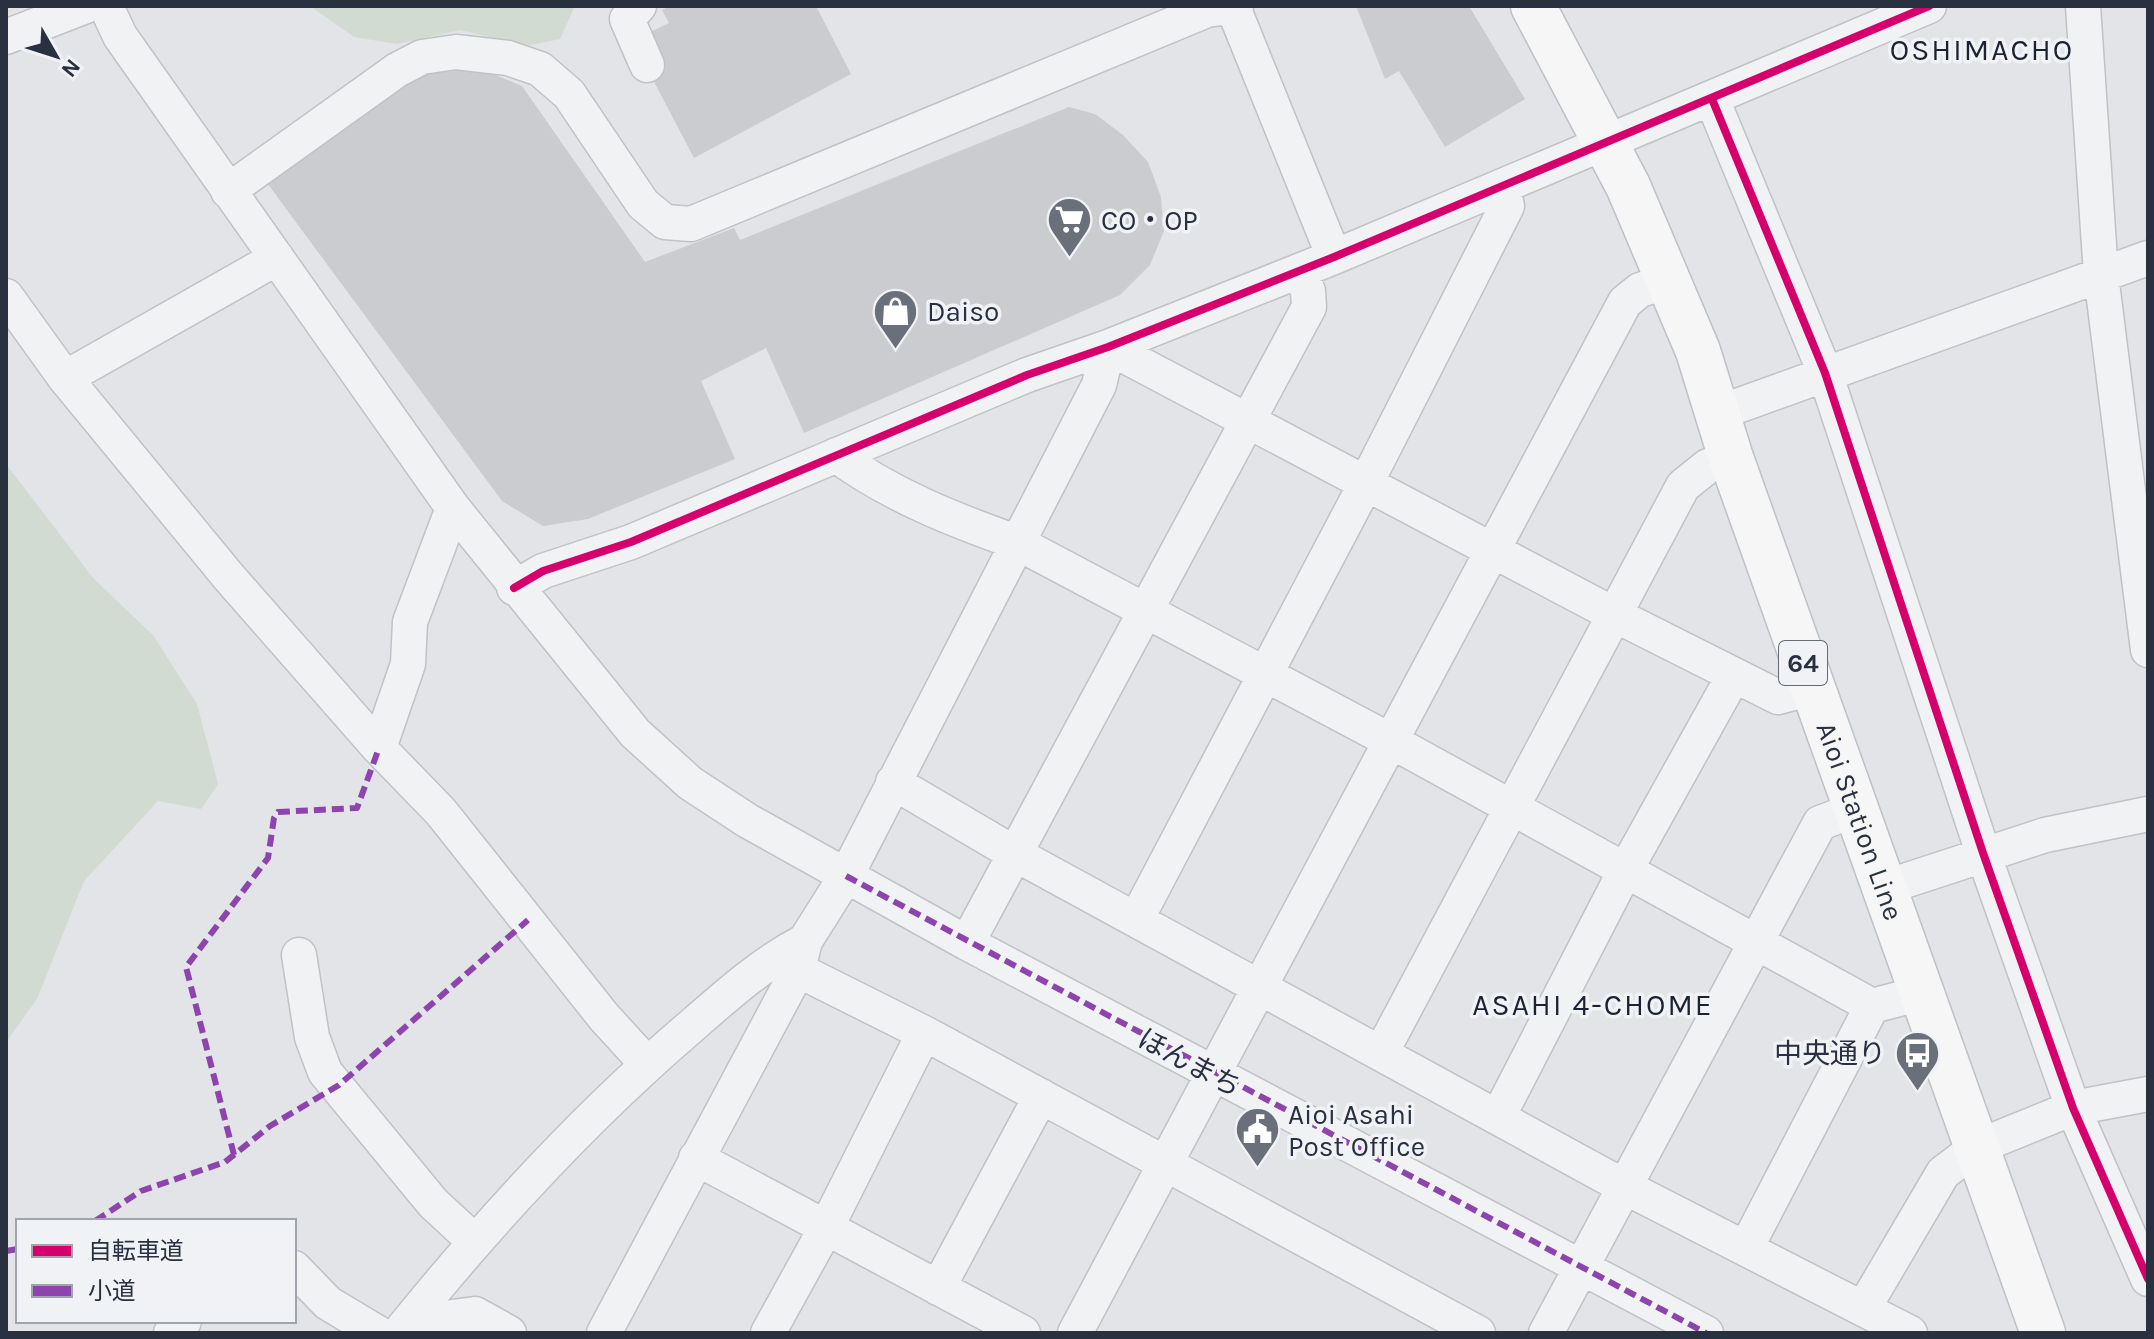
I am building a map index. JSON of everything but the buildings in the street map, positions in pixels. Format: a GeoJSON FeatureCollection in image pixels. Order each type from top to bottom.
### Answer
{"type":"FeatureCollection","features":[{"type":"Feature","properties":{"kind":"main road","name":"Aioi Station Line"},"geometry":{"type":"LineString","coordinates":[[1533,6],[1628,186],[1698,351],[1731,458],[2043,1333]]}},
{"type":"Feature","properties":{"kind":"street"},"geometry":{"type":"LineString","coordinates":[[6,37],[86,6]]}},
{"type":"Feature","properties":{"kind":"street","name":"ほんまち"},"geometry":{"type":"LineString","coordinates":[[106,6],[120,36],[453,508],[514,588],[635,733],[690,783],[748,821],[967,943],[1706,1333]]}},
{"type":"Feature","properties":{"kind":"street"},"geometry":{"type":"LineString","coordinates":[[639,6],[627,19],[647,65]]}},
{"type":"Feature","properties":{"kind":"street"},"geometry":{"type":"LineString","coordinates":[[514,588],[543,571],[631,542],[1027,375],[1108,347],[1334,257],[1929,6]]}},
{"type":"Feature","properties":{"kind":"street"},"geometry":{"type":"LineString","coordinates":[[2083,6],[2101,275],[2137,475],[2148,650]]}},
{"type":"Feature","properties":{"kind":"street"},"geometry":{"type":"LineString","coordinates":[[228,191],[397,70],[422,57],[478,52],[540,69],[569,94],[643,204],[665,222],[691,224],[1207,10],[1234,7],[1334,257]]}},
{"type":"Feature","properties":{"kind":"street"},"geometry":{"type":"LineString","coordinates":[[1712,99],[1825,373],[1983,853],[2073,1108],[2148,1279]]}},
{"type":"Feature","properties":{"kind":"street"},"geometry":{"type":"LineString","coordinates":[[1137,918],[1366,483],[1507,206],[1503,186]]}},
{"type":"Feature","properties":{"kind":"street"},"geometry":{"type":"LineString","coordinates":[[65,378],[277,258]]}},
{"type":"Feature","properties":{"kind":"street"},"geometry":{"type":"LineString","coordinates":[[1718,413],[2148,258]]}},
{"type":"Feature","properties":{"kind":"street"},"geometry":{"type":"LineString","coordinates":[[967,943],[1309,307],[1308,291],[1299,271]]}},
{"type":"Feature","properties":{"kind":"street"},"geometry":{"type":"LineString","coordinates":[[1075,1333],[1168,1164],[1625,302],[1640,290],[1668,281]]}},
{"type":"Feature","properties":{"kind":"street"},"geometry":{"type":"LineString","coordinates":[[6,296],[65,378],[228,576],[379,748],[441,812],[604,1017],[647,1064]]}},
{"type":"Feature","properties":{"kind":"street"},"geometry":{"type":"LineString","coordinates":[[1108,347],[1615,615],[1778,697],[1812,688]]}},
{"type":"Feature","properties":{"kind":"street"},"geometry":{"type":"LineString","coordinates":[[604,1333],[801,955],[846,876],[1099,385],[1108,347]]}},
{"type":"Feature","properties":{"kind":"street"},"geometry":{"type":"LineString","coordinates":[[836,455],[858,472],[953,520],[1016,542],[1391,741],[1872,1006],[1922,993]]}},
{"type":"Feature","properties":{"kind":"street"},"geometry":{"type":"LineString","coordinates":[[1381,1053],[1510,805],[1683,486],[1708,466],[1731,458]]}},
{"type":"Feature","properties":{"kind":"street"},"geometry":{"type":"LineString","coordinates":[[379,748],[408,664],[410,622],[453,508]]}},
{"type":"Feature","properties":{"kind":"street"},"geometry":{"type":"LineString","coordinates":[[1498,1117],[1626,869],[1734,675]]}},
{"type":"Feature","properties":{"kind":"street"},"geometry":{"type":"LineString","coordinates":[[893,782],[1017,855],[1625,1187],[1910,1333]]}},
{"type":"Feature","properties":{"kind":"street"},"geometry":{"type":"LineString","coordinates":[[1546,1333],[1820,823],[1855,810]]}},
{"type":"Feature","properties":{"kind":"street"},"geometry":{"type":"LineString","coordinates":[[1886,887],[1983,853],[2148,814]]}},
{"type":"Feature","properties":{"kind":"street"},"geometry":{"type":"LineString","coordinates":[[299,955],[312,1037],[325,1072],[433,1203],[474,1241]]}},
{"type":"Feature","properties":{"kind":"street"},"geometry":{"type":"LineString","coordinates":[[399,1333],[474,1241],[647,1064],[767,961],[801,955],[924,1033],[1478,1333]]}},
{"type":"Feature","properties":{"kind":"street"},"geometry":{"type":"LineString","coordinates":[[1746,1248],[1872,1006]]}},
{"type":"Feature","properties":{"kind":"street"},"geometry":{"type":"LineString","coordinates":[[768,1333],[826,1228],[924,1033]]}},
{"type":"Feature","properties":{"kind":"street"},"geometry":{"type":"LineString","coordinates":[[1863,1309],[1943,1173],[1977,1147],[2073,1108],[2148,1094]]}},
{"type":"Feature","properties":{"kind":"street"},"geometry":{"type":"LineString","coordinates":[[938,1288],[1041,1096]]}},
{"type":"Feature","properties":{"kind":"street"},"geometry":{"type":"LineString","coordinates":[[696,1158],[1023,1333]]}},
{"type":"Feature","properties":{"kind":"street"},"geometry":{"type":"LineString","coordinates":[[296,1270],[328,1303],[378,1333]]}},
{"type":"Feature","properties":{"kind":"street"},"geometry":{"type":"LineString","coordinates":[[439,1333],[452,1317],[475,1314],[509,1333]]}},
{"type":"Feature","properties":{"kind":"shaded area"},"geometry":{"type":"Polygon","coordinates":[[[310,6],[575,6],[560,39],[526,46],[460,30],[397,44],[354,37],[310,6]]]}},
{"type":"Feature","properties":{"kind":"shaded area"},"geometry":{"type":"Polygon","coordinates":[[[6,464],[94,579],[153,635],[197,704],[218,784],[201,809],[158,801],[84,881],[37,999],[6,1042],[6,464]]]}},
{"type":"Feature","properties":{"kind":"marked path"},"geometry":{"type":"LineString","coordinates":[[234,1155],[186,967],[268,858],[274,818],[278,812],[357,808],[379,748]]}},
{"type":"Feature","properties":{"kind":"marked path"},"geometry":{"type":"LineString","coordinates":[[846,876],[1706,1333]]}},
{"type":"Feature","properties":{"kind":"marked path"},"geometry":{"type":"LineString","coordinates":[[98,1219],[141,1191],[225,1162],[270,1126],[339,1085],[528,920]]}},
{"type":"Feature","properties":{"kind":"marked path"},"geometry":{"type":"LineString","coordinates":[[6,1251],[16,1249]]}},
{"type":"Feature","properties":{"kind":"cycle path"},"geometry":{"type":"LineString","coordinates":[[514,588],[543,571],[631,542],[1027,375],[1108,347],[1334,257],[1929,6]]}},
{"type":"Feature","properties":{"kind":"cycle path"},"geometry":{"type":"LineString","coordinates":[[1712,99],[1825,373],[1983,853],[2073,1108],[2148,1279]]}},
{"type":"Feature","properties":{"kind":"place","name":"CO・OP"},"geometry":{"type":"Point","coordinates":[1070,259]}},
{"type":"Feature","properties":{"kind":"place","name":"Daiso"},"geometry":{"type":"Point","coordinates":[896,350]}},
{"type":"Feature","properties":{"kind":"place","name":"中央通り"},"geometry":{"type":"Point","coordinates":[1917,1092]}},
{"type":"Feature","properties":{"kind":"place","name":"Aioi Asahi Post Office"},"geometry":{"type":"Point","coordinates":[1257,1169]}},
{"type":"Feature","properties":{"kind":"district","name":"OSHIMACHO"},"geometry":{"type":"Point","coordinates":[1982,50]}},
{"type":"Feature","properties":{"kind":"district","name":"ASAHI 4-CHOME"},"geometry":{"type":"Point","coordinates":[1593,1005]}}]}
